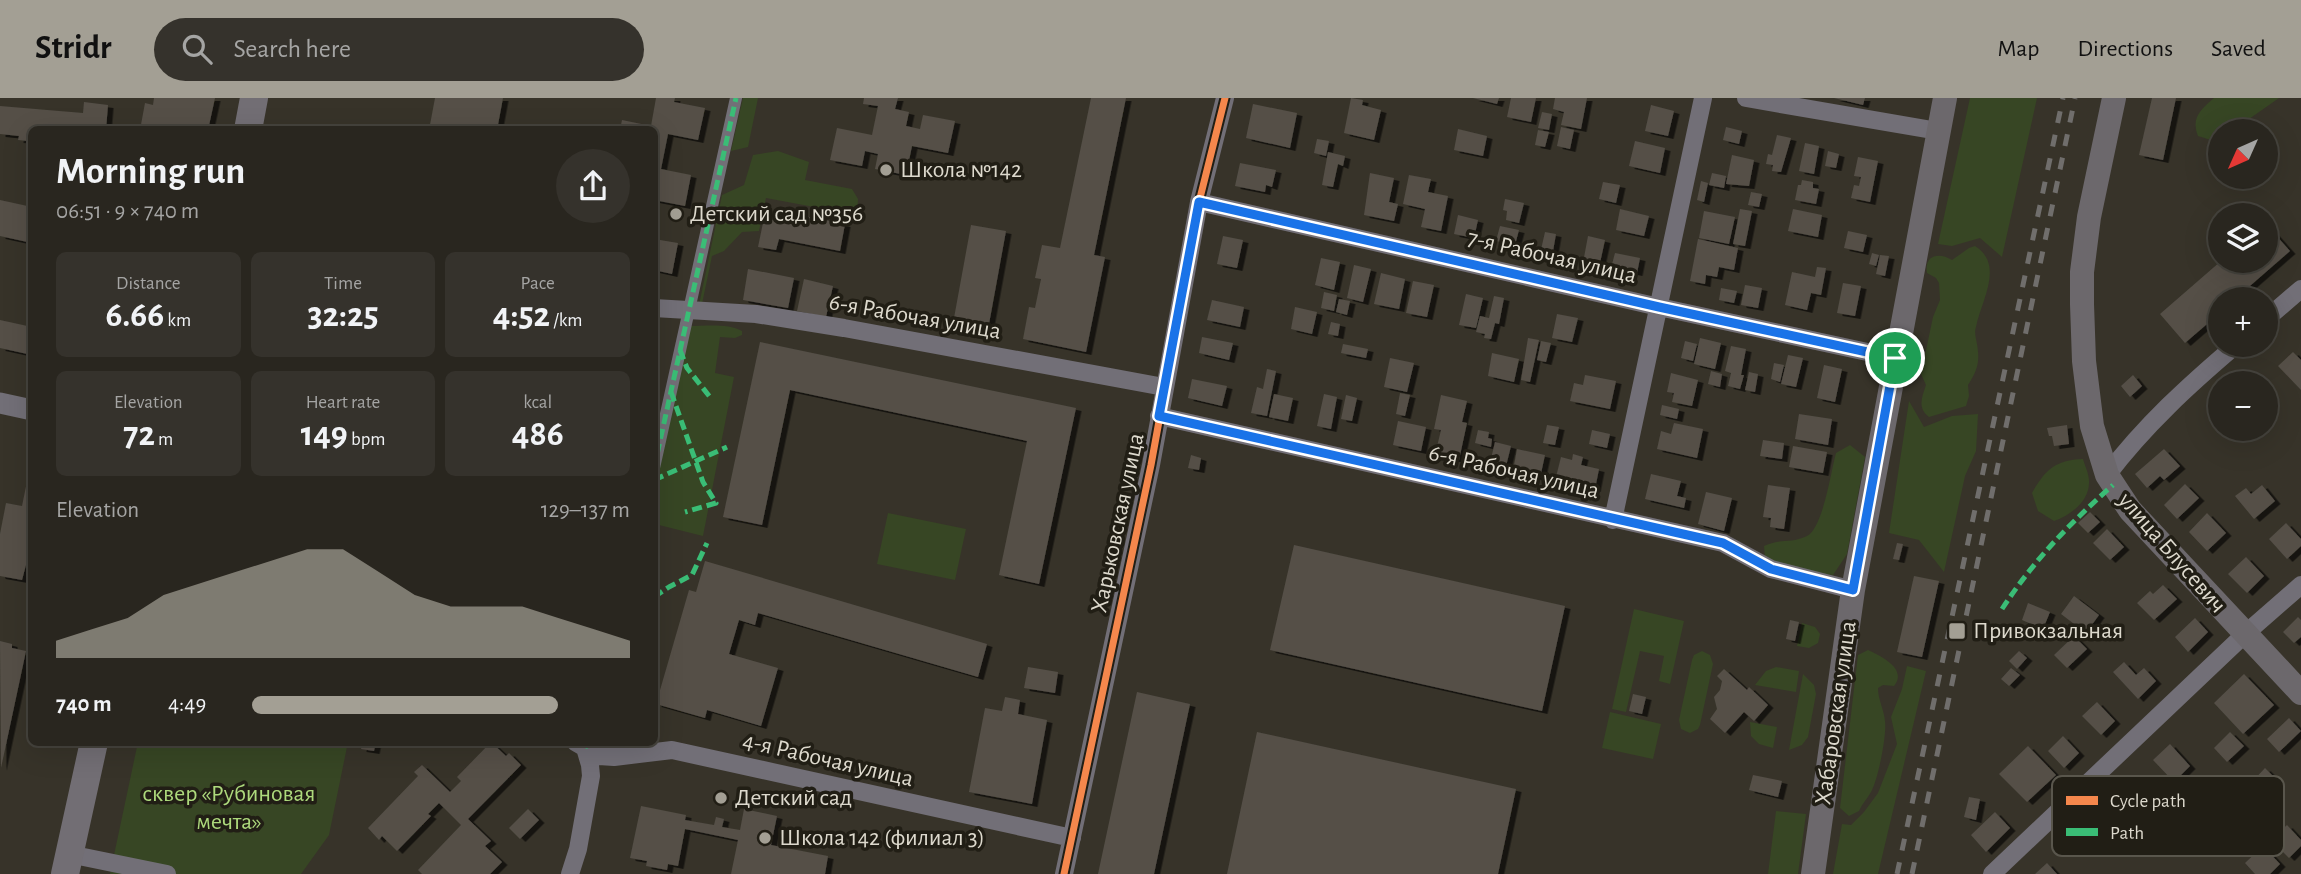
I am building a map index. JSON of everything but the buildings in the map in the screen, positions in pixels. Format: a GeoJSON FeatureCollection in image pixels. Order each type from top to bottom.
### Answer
{"type":"FeatureCollection","features":[{"type":"Feature","properties":{"kind":"main road"},"geometry":{"type":"LineString","coordinates":[[249,126],[254,98]]}},
{"type":"Feature","properties":{"kind":"main road","name":"Хабаровская улица"},"geometry":{"type":"LineString","coordinates":[[1813,874],[1853,590],[1945,98]]}},
{"type":"Feature","properties":{"kind":"main road","name":"улица Блусевич"},"geometry":{"type":"LineString","coordinates":[[2114,98],[2089,216],[2082,272],[2087,387],[2092,426],[2107,475],[2130,510],[2301,693]]}},
{"type":"Feature","properties":{"kind":"main road"},"geometry":{"type":"LineString","coordinates":[[67,864],[93,746]]}},
{"type":"Feature","properties":{"kind":"street"},"geometry":{"type":"LineString","coordinates":[[658,450],[689,311],[695,295],[736,98]]}},
{"type":"Feature","properties":{"kind":"street","name":"Харьковская улица"},"geometry":{"type":"LineString","coordinates":[[1064,874],[1151,465],[1199,202],[1225,98]]}},
{"type":"Feature","properties":{"kind":"street"},"geometry":{"type":"LineString","coordinates":[[1613,520],[1703,98]]}},
{"type":"Feature","properties":{"kind":"street"},"geometry":{"type":"LineString","coordinates":[[1746,98],[1938,131]]}},
{"type":"Feature","properties":{"kind":"street","name":"7-я Рабочая улица"},"geometry":{"type":"LineString","coordinates":[[1199,202],[1895,358]]}},
{"type":"Feature","properties":{"kind":"street"},"geometry":{"type":"LineString","coordinates":[[2278,309],[2301,289]]}},
{"type":"Feature","properties":{"kind":"street","name":"6-я Рабочая улица"},"geometry":{"type":"LineString","coordinates":[[658,308],[756,314],[1164,387]]}},
{"type":"Feature","properties":{"kind":"street"},"geometry":{"type":"LineString","coordinates":[[2107,475],[2147,426],[2222,357]]}},
{"type":"Feature","properties":{"kind":"street"},"geometry":{"type":"LineString","coordinates":[[0,403],[28,409]]}},
{"type":"Feature","properties":{"kind":"street","name":"6-я Рабочая улица"},"geometry":{"type":"LineString","coordinates":[[1159,416],[1723,543],[1771,569],[1853,590]]}},
{"type":"Feature","properties":{"kind":"street"},"geometry":{"type":"LineString","coordinates":[[2095,776],[2245,634],[2301,585]]}},
{"type":"Feature","properties":{"kind":"street"},"geometry":{"type":"LineString","coordinates":[[570,874],[578,849],[591,776],[584,746]]}},
{"type":"Feature","properties":{"kind":"street","name":"4-я Рабочая улица"},"geometry":{"type":"LineString","coordinates":[[586,746],[599,756],[614,757],[672,750],[1072,838]]}},
{"type":"Feature","properties":{"kind":"street"},"geometry":{"type":"LineString","coordinates":[[1992,874],[2052,817]]}},
{"type":"Feature","properties":{"kind":"street"},"geometry":{"type":"LineString","coordinates":[[67,864],[167,874]]}},
{"type":"Feature","properties":{"kind":"green space"},"geometry":{"type":"Polygon","coordinates":[[[743,98],[758,98],[748,147],[731,151],[743,98]]]}},
{"type":"Feature","properties":{"kind":"green space"},"geometry":{"type":"Polygon","coordinates":[[[1970,98],[2037,98],[2002,257],[1980,238],[1952,246],[1938,244],[1970,98]]]}},
{"type":"Feature","properties":{"kind":"green space"},"geometry":{"type":"Polygon","coordinates":[[[2214,98],[2279,98],[2249,119],[2208,119],[2208,139],[2198,136],[2196,130],[2196,119],[2214,98]]]}},
{"type":"Feature","properties":{"kind":"green space"},"geometry":{"type":"Polygon","coordinates":[[[778,151],[809,162],[805,180],[852,189],[858,199],[857,215],[766,198],[759,231],[742,232],[724,251],[712,256],[702,304],[699,305],[722,195],[744,185],[753,155],[778,151]]]}},
{"type":"Feature","properties":{"kind":"green space"},"geometry":{"type":"Polygon","coordinates":[[[1975,246],[1989,263],[1990,273],[1975,329],[1978,355],[1974,375],[1968,385],[1969,396],[1966,406],[1929,417],[1922,406],[1926,385],[1921,374],[1933,317],[1940,300],[1939,283],[1927,273],[1928,262],[1938,256],[1952,260],[1975,246]]]}},
{"type":"Feature","properties":{"kind":"green space"},"geometry":{"type":"Polygon","coordinates":[[[689,326],[723,326],[742,331],[742,335],[735,338],[720,337],[715,373],[734,377],[703,536],[658,525],[658,469],[689,326]]]}},
{"type":"Feature","properties":{"kind":"green space"},"geometry":{"type":"Polygon","coordinates":[[[1909,401],[1924,427],[1952,416],[1978,414],[1976,451],[1965,476],[1944,572],[1919,540],[1889,533],[1909,401]]]}},
{"type":"Feature","properties":{"kind":"green space"},"geometry":{"type":"Polygon","coordinates":[[[1850,445],[1865,457],[1847,554],[1833,575],[1778,568],[1765,559],[1764,546],[1801,538],[1813,531],[1822,511],[1836,453],[1850,445]]]}},
{"type":"Feature","properties":{"kind":"green space"},"geometry":{"type":"Polygon","coordinates":[[[2083,459],[2089,481],[2083,501],[2067,515],[2054,521],[2038,511],[2032,493],[2046,472],[2058,464],[2083,459]]]}},
{"type":"Feature","properties":{"kind":"green space"},"geometry":{"type":"Polygon","coordinates":[[[888,513],[966,529],[955,580],[877,564],[888,513]]]}},
{"type":"Feature","properties":{"kind":"green space"},"geometry":{"type":"Polygon","coordinates":[[[1634,609],[1684,621],[1670,684],[1659,681],[1664,656],[1640,651],[1626,712],[1612,709],[1634,609]]]}},
{"type":"Feature","properties":{"kind":"green space"},"geometry":{"type":"Polygon","coordinates":[[[1802,623],[1815,627],[1820,634],[1818,643],[1809,648],[1797,646],[1802,623]]]}},
{"type":"Feature","properties":{"kind":"green space"},"geometry":{"type":"Polygon","coordinates":[[[1868,650],[1891,664],[1898,674],[1894,686],[1883,685],[1878,688],[1885,728],[1879,768],[1874,786],[1859,811],[1849,816],[1840,808],[1858,655],[1868,650]]]}},
{"type":"Feature","properties":{"kind":"green space"},"geometry":{"type":"Polygon","coordinates":[[[1702,651],[1710,655],[1713,664],[1700,725],[1690,733],[1681,729],[1679,720],[1692,660],[1694,655],[1702,651]]]}},
{"type":"Feature","properties":{"kind":"green space"},"geometry":{"type":"Polygon","coordinates":[[[1907,666],[1926,671],[1878,874],[1833,874],[1842,824],[1851,825],[1878,793],[1897,744],[1891,717],[1902,689],[1907,666]]]}},
{"type":"Feature","properties":{"kind":"green space"},"geometry":{"type":"Polygon","coordinates":[[[1776,667],[1799,671],[1796,692],[1755,685],[1766,671],[1776,667]]]}},
{"type":"Feature","properties":{"kind":"green space"},"geometry":{"type":"Polygon","coordinates":[[[1803,674],[1814,685],[1816,694],[1808,737],[1802,745],[1789,750],[1803,674]]]}},
{"type":"Feature","properties":{"kind":"green space"},"geometry":{"type":"Polygon","coordinates":[[[1610,712],[1661,724],[1653,759],[1602,748],[1610,712]]]}},
{"type":"Feature","properties":{"kind":"green space"},"geometry":{"type":"Polygon","coordinates":[[[1750,722],[1777,727],[1773,748],[1759,744],[1751,736],[1750,722]]]}},
{"type":"Feature","properties":{"kind":"green space","name":"сквер «Рубиновая мечта»"},"geometry":{"type":"Polygon","coordinates":[[[137,746],[347,746],[329,835],[301,874],[110,874],[137,746]]]}},
{"type":"Feature","properties":{"kind":"green space"},"geometry":{"type":"Polygon","coordinates":[[[1776,811],[1806,814],[1798,874],[1768,874],[1776,811]]]}},
{"type":"Feature","properties":{"kind":"railway"},"geometry":{"type":"LineString","coordinates":[[1897,874],[2063,98]]}},
{"type":"Feature","properties":{"kind":"railway"},"geometry":{"type":"LineString","coordinates":[[1912,874],[2075,98]]}},
{"type":"Feature","properties":{"kind":"marked path"},"geometry":{"type":"LineString","coordinates":[[658,450],[736,98]]}},
{"type":"Feature","properties":{"kind":"marked path"},"geometry":{"type":"LineString","coordinates":[[680,350],[687,368],[710,397]]}},
{"type":"Feature","properties":{"kind":"marked path"},"geometry":{"type":"LineString","coordinates":[[671,392],[703,482],[716,503],[685,512]]}},
{"type":"Feature","properties":{"kind":"marked path"},"geometry":{"type":"LineString","coordinates":[[658,478],[727,447]]}},
{"type":"Feature","properties":{"kind":"marked path"},"geometry":{"type":"LineString","coordinates":[[2002,609],[2053,543],[2113,485]]}},
{"type":"Feature","properties":{"kind":"marked path"},"geometry":{"type":"LineString","coordinates":[[658,594],[692,575],[707,543]]}},
{"type":"Feature","properties":{"kind":"cycle path"},"geometry":{"type":"LineString","coordinates":[[1064,874],[1151,465],[1199,202],[1225,98]]}},
{"type":"Feature","properties":{"kind":"cycle path"},"geometry":{"type":"LineString","coordinates":[[1199,202],[1895,358]]}},
{"type":"Feature","properties":{"kind":"cycle path"},"geometry":{"type":"LineString","coordinates":[[1159,416],[1723,543],[1771,569],[1853,590]]}},
{"type":"Feature","properties":{"kind":"place","name":"Школа №142"},"geometry":{"type":"Point","coordinates":[886,170]}},
{"type":"Feature","properties":{"kind":"place","name":"Детский сад №356"},"geometry":{"type":"Point","coordinates":[676,214]}},
{"type":"Feature","properties":{"kind":"place","name":"Привокзальная"},"geometry":{"type":"Point","coordinates":[1957,631]}},
{"type":"Feature","properties":{"kind":"place","name":"Детский сад"},"geometry":{"type":"Point","coordinates":[721,798]}},
{"type":"Feature","properties":{"kind":"place","name":"Школа 142 (филиал 3)"},"geometry":{"type":"Point","coordinates":[765,838]}},
{"type":"Feature","properties":{"kind":"route"},"geometry":{"type":"LineString","coordinates":[[1199,202],[1895,358],[1853,590],[1771,569],[1723,543],[1159,416],[1199,202]]}}]}
